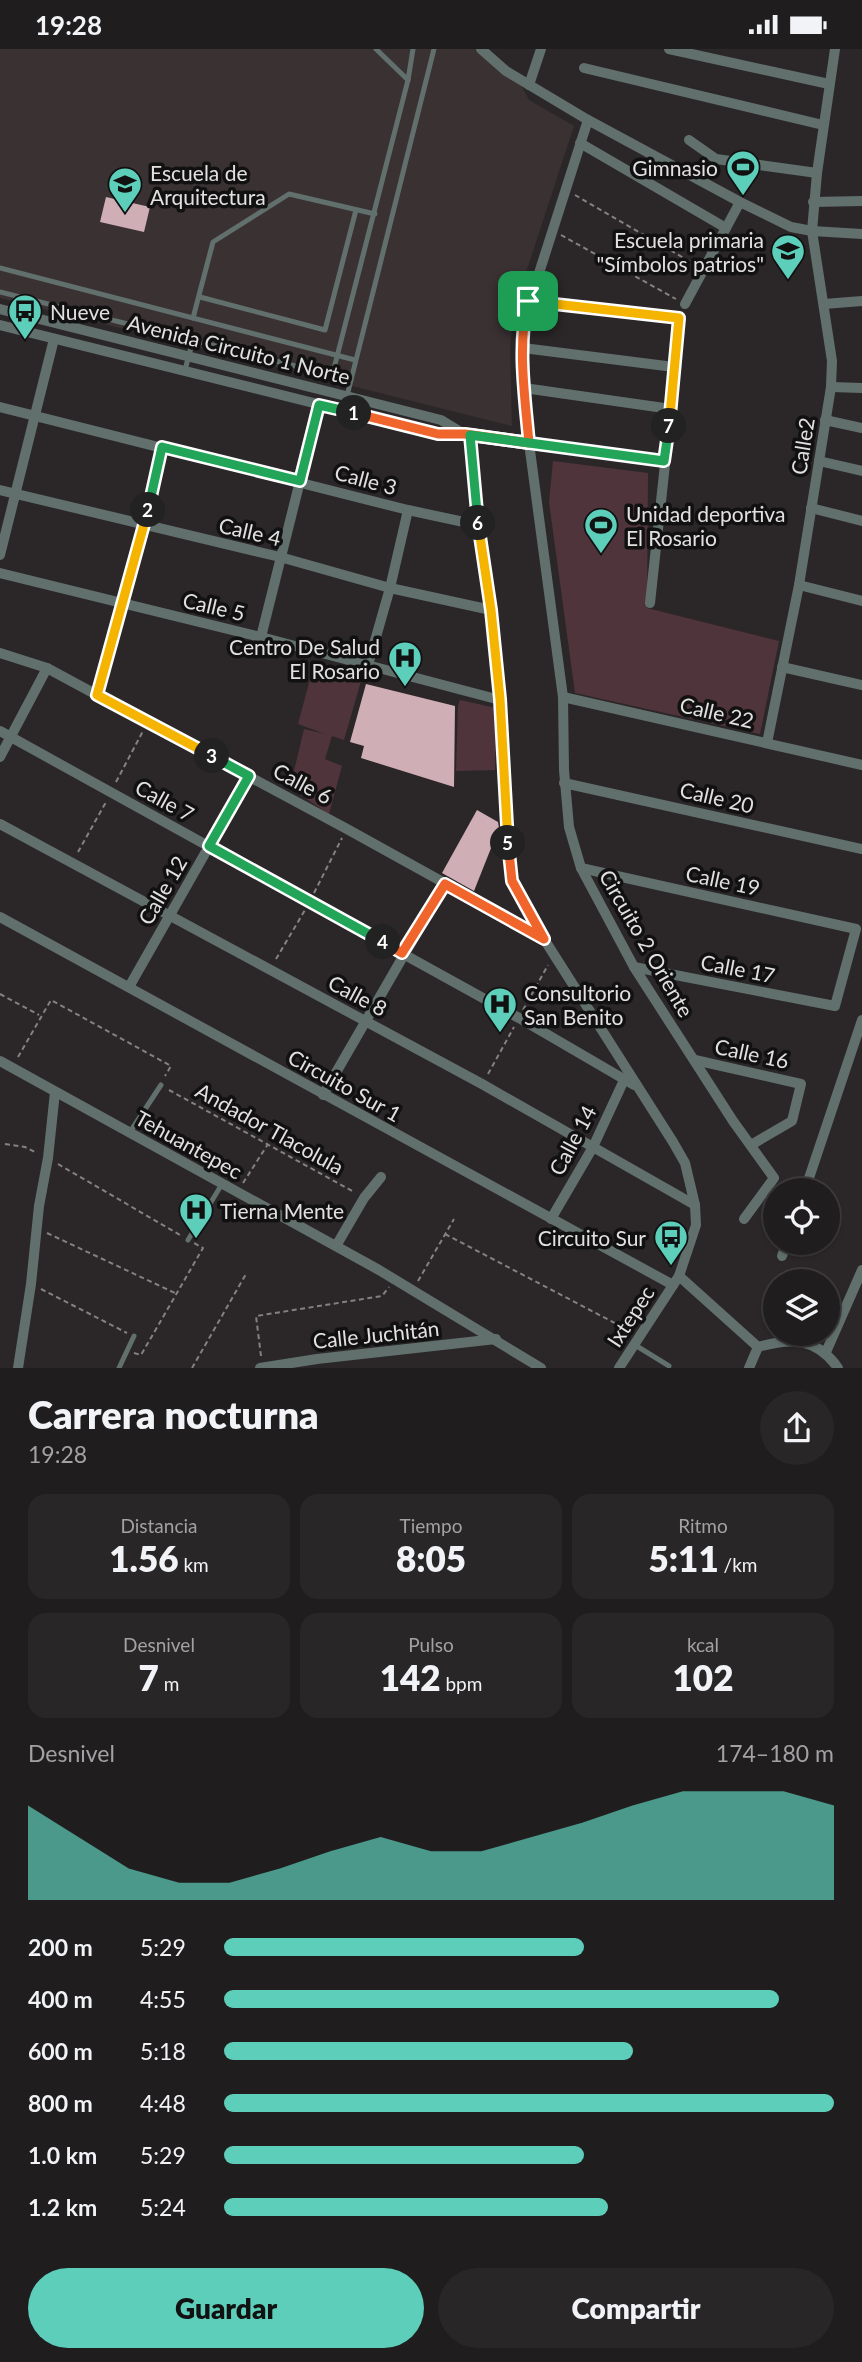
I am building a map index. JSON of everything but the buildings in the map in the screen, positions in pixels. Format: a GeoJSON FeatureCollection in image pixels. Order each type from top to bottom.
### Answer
{"type":"FeatureCollection","features":[{"type":"Feature","properties":{"kind":"street"},"geometry":{"type":"LineString","coordinates":[[481,49],[506,71],[531,80],[588,120],[791,227],[862,234]]}},
{"type":"Feature","properties":{"kind":"street"},"geometry":{"type":"LineString","coordinates":[[531,80],[541,49]]}},
{"type":"Feature","properties":{"kind":"street"},"geometry":{"type":"LineString","coordinates":[[669,49],[829,84]]}},
{"type":"Feature","properties":{"kind":"street","name":"Calle2"},"geometry":{"type":"LineString","coordinates":[[767,743],[799,585],[831,387],[832,361],[812,231],[813,202],[835,49]]}},
{"type":"Feature","properties":{"kind":"street"},"geometry":{"type":"LineString","coordinates":[[583,68],[824,125]]}},
{"type":"Feature","properties":{"kind":"street","name":"Circuito 2 Oriente"},"geometry":{"type":"LineString","coordinates":[[588,120],[523,323],[524,388],[529,443],[564,697],[564,783],[569,827],[581,868],[634,967],[733,1121],[774,1178],[744,1219]]}},
{"type":"Feature","properties":{"kind":"street"},"geometry":{"type":"LineString","coordinates":[[689,140],[716,159],[817,173]]}},
{"type":"Feature","properties":{"kind":"street"},"geometry":{"type":"LineString","coordinates":[[580,143],[726,228]]}},
{"type":"Feature","properties":{"kind":"street"},"geometry":{"type":"LineString","coordinates":[[813,202],[862,201]]}},
{"type":"Feature","properties":{"kind":"street"},"geometry":{"type":"LineString","coordinates":[[685,304],[740,202]]}},
{"type":"Feature","properties":{"kind":"street"},"geometry":{"type":"LineString","coordinates":[[824,304],[862,301]]}},
{"type":"Feature","properties":{"kind":"street","name":"Avenida Circuito 1 Norte"},"geometry":{"type":"LineString","coordinates":[[0,309],[441,420],[467,435]]}},
{"type":"Feature","properties":{"kind":"street"},"geometry":{"type":"LineString","coordinates":[[650,603],[679,318]]}},
{"type":"Feature","properties":{"kind":"street","name":"Avenida Circuito 1 Norte"},"geometry":{"type":"LineString","coordinates":[[0,325],[438,434],[467,435]]}},
{"type":"Feature","properties":{"kind":"street"},"geometry":{"type":"LineString","coordinates":[[0,555],[54,339]]}},
{"type":"Feature","properties":{"kind":"street"},"geometry":{"type":"LineString","coordinates":[[523,348],[674,367]]}},
{"type":"Feature","properties":{"kind":"street"},"geometry":{"type":"LineString","coordinates":[[831,387],[862,388]]}},
{"type":"Feature","properties":{"kind":"street"},"geometry":{"type":"LineString","coordinates":[[524,388],[671,409]]}},
{"type":"Feature","properties":{"kind":"street"},"geometry":{"type":"LineString","coordinates":[[261,637],[319,405]]}},
{"type":"Feature","properties":{"kind":"street","name":"Calle 3"},"geometry":{"type":"LineString","coordinates":[[0,408],[478,525]]}},
{"type":"Feature","properties":{"kind":"street"},"geometry":{"type":"LineString","coordinates":[[825,420],[862,428]]}},
{"type":"Feature","properties":{"kind":"street"},"geometry":{"type":"LineString","coordinates":[[664,461],[467,435],[491,610],[500,699],[506,825],[512,881],[544,939],[555,952],[685,1163],[695,1205]]}},
{"type":"Feature","properties":{"kind":"street"},"geometry":{"type":"LineString","coordinates":[[819,461],[862,471]]}},
{"type":"Feature","properties":{"kind":"street","name":"Calle 4"},"geometry":{"type":"LineString","coordinates":[[0,490],[280,557],[390,588],[491,610]]}},
{"type":"Feature","properties":{"kind":"street"},"geometry":{"type":"LineString","coordinates":[[811,508],[862,521]]}},
{"type":"Feature","properties":{"kind":"street"},"geometry":{"type":"LineString","coordinates":[[368,665],[408,510]]}},
{"type":"Feature","properties":{"kind":"street","name":"Calle 5"},"geometry":{"type":"LineString","coordinates":[[0,573],[500,699]]}},
{"type":"Feature","properties":{"kind":"street"},"geometry":{"type":"LineString","coordinates":[[799,585],[862,601]]}},
{"type":"Feature","properties":{"kind":"street","name":"Calle 6"},"geometry":{"type":"LineString","coordinates":[[0,653],[47,668],[544,939]]}},
{"type":"Feature","properties":{"kind":"street"},"geometry":{"type":"LineString","coordinates":[[782,667],[862,685]]}},
{"type":"Feature","properties":{"kind":"street"},"geometry":{"type":"LineString","coordinates":[[0,757],[47,668]]}},
{"type":"Feature","properties":{"kind":"street","name":"Calle 22"},"geometry":{"type":"LineString","coordinates":[[564,697],[862,765]]}},
{"type":"Feature","properties":{"kind":"street","name":"Calle 7"},"geometry":{"type":"LineString","coordinates":[[0,730],[625,1078],[640,1089]]}},
{"type":"Feature","properties":{"kind":"street","name":"Calle 12"},"geometry":{"type":"LineString","coordinates":[[129,987],[249,776]]}},
{"type":"Feature","properties":{"kind":"street","name":"Calle 20"},"geometry":{"type":"LineString","coordinates":[[564,783],[862,849]]}},
{"type":"Feature","properties":{"kind":"street","name":"Calle 8"},"geometry":{"type":"LineString","coordinates":[[0,824],[365,1020],[695,1205]]}},
{"type":"Feature","properties":{"kind":"street","name":"Calle 19"},"geometry":{"type":"LineString","coordinates":[[581,868],[856,929],[835,1006]]}},
{"type":"Feature","properties":{"kind":"street"},"geometry":{"type":"LineString","coordinates":[[323,1095],[402,953],[445,884]]}},
{"type":"Feature","properties":{"kind":"street","name":"Circuito Sur 1"},"geometry":{"type":"LineString","coordinates":[[0,917],[551,1219],[676,1281],[758,1347]]}},
{"type":"Feature","properties":{"kind":"street","name":"Calle 17"},"geometry":{"type":"LineString","coordinates":[[634,967],[835,1006]]}},
{"type":"Feature","properties":{"kind":"street"},"geometry":{"type":"LineString","coordinates":[[808,1178],[862,1020]]}},
{"type":"Feature","properties":{"kind":"street","name":"Calle 16"},"geometry":{"type":"LineString","coordinates":[[695,1060],[801,1084],[792,1121],[751,1145]]}},
{"type":"Feature","properties":{"kind":"street","name":"Tehuantepec"},"geometry":{"type":"LineString","coordinates":[[0,1061],[336,1246],[541,1368]]}},
{"type":"Feature","properties":{"kind":"street","name":"Calle 14"},"geometry":{"type":"LineString","coordinates":[[551,1219],[593,1147],[625,1078]]}},
{"type":"Feature","properties":{"kind":"street"},"geometry":{"type":"LineString","coordinates":[[18,1368],[55,1092]]}},
{"type":"Feature","properties":{"kind":"street"},"geometry":{"type":"LineString","coordinates":[[336,1246],[364,1198],[381,1177]]}},
{"type":"Feature","properties":{"kind":"street","name":"Ixtepec"},"geometry":{"type":"LineString","coordinates":[[619,1368],[676,1281],[696,1225],[695,1205]]}},
{"type":"Feature","properties":{"kind":"street"},"geometry":{"type":"LineString","coordinates":[[826,1352],[862,1270]]}},
{"type":"Feature","properties":{"kind":"street","name":"Calle Juchitán"},"geometry":{"type":"LineString","coordinates":[[261,1368],[496,1339]]}},
{"type":"Feature","properties":{"kind":"street"},"geometry":{"type":"LineString","coordinates":[[749,1368],[758,1347],[776,1342],[799,1341],[826,1352],[838,1368]]}},
{"type":"Feature","properties":{"kind":"lane"},"geometry":{"type":"LineString","coordinates":[[376,49],[408,80]]}},
{"type":"Feature","properties":{"kind":"lane"},"geometry":{"type":"LineString","coordinates":[[332,376],[378,202],[413,49]]}},
{"type":"Feature","properties":{"kind":"lane"},"geometry":{"type":"LineString","coordinates":[[347,396],[434,49]]}},
{"type":"Feature","properties":{"kind":"lane"},"geometry":{"type":"LineString","coordinates":[[193,318],[213,242],[289,194],[375,214]]}},
{"type":"Feature","properties":{"kind":"lane"},"geometry":{"type":"LineString","coordinates":[[378,202],[394,206]]}},
{"type":"Feature","properties":{"kind":"lane"},"geometry":{"type":"LineString","coordinates":[[200,297],[325,330],[355,210]]}},
{"type":"Feature","properties":{"kind":"lane"},"geometry":{"type":"LineString","coordinates":[[0,268],[355,360]]}},
{"type":"Feature","properties":{"kind":"lane"},"geometry":{"type":"LineString","coordinates":[[0,292],[351,380]]}},
{"type":"Feature","properties":{"kind":"lane"},"geometry":{"type":"LineString","coordinates":[[184,371],[193,339]]}},
{"type":"Feature","properties":{"kind":"lane"},"geometry":{"type":"LineString","coordinates":[[130,1132],[160,1085]]}},
{"type":"Feature","properties":{"kind":"lane"},"geometry":{"type":"LineString","coordinates":[[188,1240],[222,1184]]}},
{"type":"Feature","properties":{"kind":"lane"},"geometry":{"type":"LineString","coordinates":[[119,1368],[134,1336]]}},
{"type":"Feature","properties":{"kind":"lane"},"geometry":{"type":"LineString","coordinates":[[638,1341],[669,1366]]}},
{"type":"Feature","properties":{"kind":"path"},"geometry":{"type":"LineString","coordinates":[[566,189],[703,270]]}},
{"type":"Feature","properties":{"kind":"path"},"geometry":{"type":"LineString","coordinates":[[551,230],[685,304]]}},
{"type":"Feature","properties":{"kind":"path"},"geometry":{"type":"LineString","coordinates":[[528,301],[679,318]]}},
{"type":"Feature","properties":{"kind":"path"},"geometry":{"type":"LineString","coordinates":[[97,695],[144,526],[162,447]]}},
{"type":"Feature","properties":{"kind":"path"},"geometry":{"type":"LineString","coordinates":[[0,994],[40,1016]]}},
{"type":"Feature","properties":{"kind":"path"},"geometry":{"type":"LineString","coordinates":[[13,1067],[51,1000],[171,1066],[160,1085]]}},
{"type":"Feature","properties":{"kind":"path","name":"Andador Tlacolula"},"geometry":{"type":"LineString","coordinates":[[160,1085],[364,1198]]}},
{"type":"Feature","properties":{"kind":"path"},"geometry":{"type":"LineString","coordinates":[[5,1144],[25,1147],[48,1158],[203,1248],[141,1355],[127,1351]]}},
{"type":"Feature","properties":{"kind":"path"},"geometry":{"type":"LineString","coordinates":[[236,1192],[268,1144]]}},
{"type":"Feature","properties":{"kind":"path"},"geometry":{"type":"LineString","coordinates":[[412,1291],[454,1219]]}},
{"type":"Feature","properties":{"kind":"path"},"geometry":{"type":"LineString","coordinates":[[38,1229],[176,1294]]}},
{"type":"Feature","properties":{"kind":"path"},"geometry":{"type":"LineString","coordinates":[[445,1234],[638,1341]]}},
{"type":"Feature","properties":{"kind":"path"},"geometry":{"type":"LineString","coordinates":[[192,1368],[246,1274]]}},
{"type":"Feature","properties":{"kind":"path"},"geometry":{"type":"LineString","coordinates":[[261,1368],[256,1316],[382,1296],[395,1280]]}},
{"type":"Feature","properties":{"kind":"path"},"geometry":{"type":"LineString","coordinates":[[31,1284],[134,1336]]}},
{"type":"Feature","properties":{"kind":"shaded area"},"geometry":{"type":"Polygon","coordinates":[[[0,49],[479,49],[520,83],[529,100],[574,126],[513,312],[510,349],[512,426],[0,298],[0,49]]]}},
{"type":"Feature","properties":{"kind":"shaded area","name":"Unidad deportiva El Rosario"},"geometry":{"type":"Polygon","coordinates":[[[553,461],[648,473],[647,608],[779,641],[760,734],[575,693],[549,502],[553,461]]]}},
{"type":"Feature","properties":{"kind":"shaded area"},"geometry":{"type":"Polygon","coordinates":[[[313,668],[350,679],[353,671],[363,674],[344,740],[332,736],[325,759],[342,766],[329,814],[290,788],[304,729],[325,734],[298,724],[313,668]]]}},
{"type":"Feature","properties":{"kind":"shaded area"},"geometry":{"type":"Polygon","coordinates":[[[460,700],[496,708],[495,770],[456,771],[460,700]]]}},
{"type":"Feature","properties":{"kind":"place","name":"Gimnasio"},"geometry":{"type":"Point","coordinates":[743,197]}},
{"type":"Feature","properties":{"kind":"place","name":"Escuela de Arquitectura"},"geometry":{"type":"Point","coordinates":[125,214]}},
{"type":"Feature","properties":{"kind":"place","name":"Escuela primaria \"Símbolos patrios\""},"geometry":{"type":"Point","coordinates":[788,281]}},
{"type":"Feature","properties":{"kind":"place","name":"Nueve"},"geometry":{"type":"Point","coordinates":[25,341]}},
{"type":"Feature","properties":{"kind":"place","name":"Unidad deportiva El Rosario"},"geometry":{"type":"Point","coordinates":[601,555]}},
{"type":"Feature","properties":{"kind":"place","name":"Centro De Salud El Rosario"},"geometry":{"type":"Point","coordinates":[405,688]}},
{"type":"Feature","properties":{"kind":"place","name":"Consultorio San Benito"},"geometry":{"type":"Point","coordinates":[500,1034]}},
{"type":"Feature","properties":{"kind":"place","name":"Tierna Mente"},"geometry":{"type":"Point","coordinates":[196,1240]}},
{"type":"Feature","properties":{"kind":"place","name":"Circuito Sur"},"geometry":{"type":"Point","coordinates":[671,1267]}},
{"type":"Feature","properties":{"kind":"route"},"geometry":{"type":"LineString","coordinates":[[528,301],[523,323],[524,388],[529,443],[465,434],[438,434],[319,405],[300,481],[162,447],[144,526],[97,695],[249,776],[209,846],[402,953],[445,884],[544,939],[512,881],[506,825],[500,699],[491,610],[478,525],[470,435],[664,461],[679,318],[528,301]]}}]}
